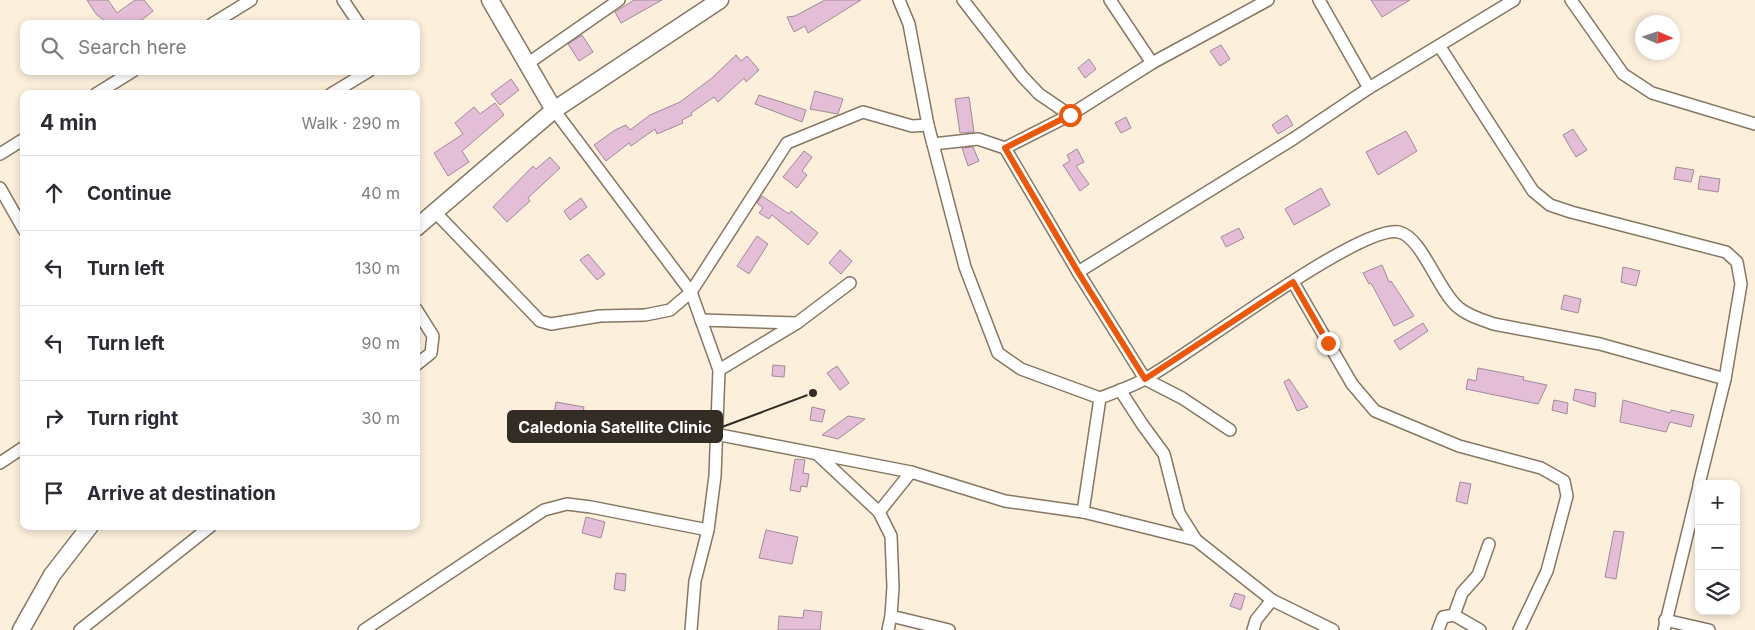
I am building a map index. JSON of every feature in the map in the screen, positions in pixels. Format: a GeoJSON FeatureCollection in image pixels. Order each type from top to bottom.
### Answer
{"type":"FeatureCollection","features":[{"type":"Feature","properties":{"kind":"street"},"geometry":{"type":"LineString","coordinates":[[218,20],[251,0]]}},
{"type":"Feature","properties":{"kind":"street"},"geometry":{"type":"LineString","coordinates":[[343,0],[356,20]]}},
{"type":"Feature","properties":{"kind":"street"},"geometry":{"type":"LineString","coordinates":[[490,0],[554,110],[691,292],[719,370],[715,434],[715,476],[708,530],[695,581],[691,630]]}},
{"type":"Feature","properties":{"kind":"street"},"geometry":{"type":"LineString","coordinates":[[527,64],[619,0]]}},
{"type":"Feature","properties":{"kind":"street"},"geometry":{"type":"LineString","coordinates":[[420,225],[554,110],[720,0]]}},
{"type":"Feature","properties":{"kind":"street"},"geometry":{"type":"LineString","coordinates":[[899,0],[909,24],[932,144],[965,267],[998,353],[1021,369],[1100,398],[1145,379],[1293,282],[1348,249],[1390,232],[1402,232],[1415,243],[1447,296],[1460,309],[1478,319],[1494,324],[1600,344],[1726,379]]}},
{"type":"Feature","properties":{"kind":"street"},"geometry":{"type":"LineString","coordinates":[[963,0],[1022,76],[1039,94],[1070,115]]}},
{"type":"Feature","properties":{"kind":"street"},"geometry":{"type":"LineString","coordinates":[[1110,0],[1152,63]]}},
{"type":"Feature","properties":{"kind":"street"},"geometry":{"type":"LineString","coordinates":[[1005,148],[1070,115],[1152,63],[1268,0]]}},
{"type":"Feature","properties":{"kind":"street"},"geometry":{"type":"LineString","coordinates":[[1318,0],[1369,88]]}},
{"type":"Feature","properties":{"kind":"street"},"geometry":{"type":"LineString","coordinates":[[1078,272],[1293,139],[1369,88],[1440,47],[1514,0]]}},
{"type":"Feature","properties":{"kind":"street"},"geometry":{"type":"LineString","coordinates":[[1570,0],[1623,74],[1636,85],[1652,93],[1755,124]]}},
{"type":"Feature","properties":{"kind":"street"},"geometry":{"type":"LineString","coordinates":[[1440,47],[1533,191],[1541,200],[1571,212],[1726,252],[1737,262],[1741,284],[1726,379],[1700,480]]}},
{"type":"Feature","properties":{"kind":"street"},"geometry":{"type":"LineString","coordinates":[[102,90],[127,75]]}},
{"type":"Feature","properties":{"kind":"street"},"geometry":{"type":"LineString","coordinates":[[338,90],[362,75]]}},
{"type":"Feature","properties":{"kind":"street"},"geometry":{"type":"LineString","coordinates":[[436,213],[540,321],[550,324],[600,316],[645,315],[670,310],[691,292],[787,143],[863,112],[912,126],[928,125]]}},
{"type":"Feature","properties":{"kind":"street"},"geometry":{"type":"LineString","coordinates":[[932,144],[978,139],[1005,148],[1078,272],[1145,379],[1182,398],[1230,430]]}},
{"type":"Feature","properties":{"kind":"street"},"geometry":{"type":"LineString","coordinates":[[0,154],[20,142]]}},
{"type":"Feature","properties":{"kind":"street"},"geometry":{"type":"LineString","coordinates":[[0,188],[20,223]]}},
{"type":"Feature","properties":{"kind":"street"},"geometry":{"type":"LineString","coordinates":[[1293,282],[1308,312],[1352,384],[1375,411],[1459,446],[1541,468],[1564,480],[1567,496],[1547,571],[1519,630]]}},
{"type":"Feature","properties":{"kind":"street"},"geometry":{"type":"LineString","coordinates":[[719,370],[797,323],[850,283]]}},
{"type":"Feature","properties":{"kind":"street"},"geometry":{"type":"LineString","coordinates":[[420,315],[433,336],[431,353],[420,362]]}},
{"type":"Feature","properties":{"kind":"street"},"geometry":{"type":"LineString","coordinates":[[701,320],[797,323]]}},
{"type":"Feature","properties":{"kind":"street"},"geometry":{"type":"LineString","coordinates":[[1120,390],[1164,454],[1179,513],[1196,540],[1272,600],[1332,630]]}},
{"type":"Feature","properties":{"kind":"street"},"geometry":{"type":"LineString","coordinates":[[1083,512],[1100,398]]}},
{"type":"Feature","properties":{"kind":"street"},"geometry":{"type":"LineString","coordinates":[[715,434],[911,472],[1005,501],[1083,512],[1196,540]]}},
{"type":"Feature","properties":{"kind":"street"},"geometry":{"type":"LineString","coordinates":[[0,462],[20,450]]}},
{"type":"Feature","properties":{"kind":"street"},"geometry":{"type":"LineString","coordinates":[[817,454],[878,512],[892,536],[891,616],[888,630]]}},
{"type":"Feature","properties":{"kind":"street"},"geometry":{"type":"LineString","coordinates":[[878,512],[911,472]]}},
{"type":"Feature","properties":{"kind":"street"},"geometry":{"type":"LineString","coordinates":[[1695,501],[1664,625],[1709,630]]}},
{"type":"Feature","properties":{"kind":"street"},"geometry":{"type":"LineString","coordinates":[[364,630],[544,510],[568,504],[708,530]]}},
{"type":"Feature","properties":{"kind":"street"},"geometry":{"type":"LineString","coordinates":[[21,630],[52,575],[87,530]]}},
{"type":"Feature","properties":{"kind":"street"},"geometry":{"type":"LineString","coordinates":[[80,630],[206,530]]}},
{"type":"Feature","properties":{"kind":"street"},"geometry":{"type":"LineString","coordinates":[[1454,615],[1462,593],[1478,575],[1490,544]]}},
{"type":"Feature","properties":{"kind":"street"},"geometry":{"type":"LineString","coordinates":[[1253,630],[1256,620],[1272,600]]}},
{"type":"Feature","properties":{"kind":"street"},"geometry":{"type":"LineString","coordinates":[[1438,630],[1443,617],[1454,615],[1480,630]]}},
{"type":"Feature","properties":{"kind":"street"},"geometry":{"type":"LineString","coordinates":[[891,616],[949,630]]}},
{"type":"Feature","properties":{"kind":"building"},"geometry":{"type":"Polygon","coordinates":[[[87,0],[108,0],[117,13],[135,0],[144,0],[153,11],[142,20],[103,20],[96,14],[87,0]]]}},
{"type":"Feature","properties":{"kind":"building"},"geometry":{"type":"Polygon","coordinates":[[[634,0],[662,0],[621,23],[615,12],[634,0]]]}},
{"type":"Feature","properties":{"kind":"building"},"geometry":{"type":"Polygon","coordinates":[[[825,0],[861,0],[808,33],[805,26],[794,32],[787,17],[795,16],[825,0]]]}},
{"type":"Feature","properties":{"kind":"building"},"geometry":{"type":"Polygon","coordinates":[[[1371,0],[1410,0],[1382,17],[1371,0]]]}},
{"type":"Feature","properties":{"kind":"building"},"geometry":{"type":"Polygon","coordinates":[[[582,35],[593,52],[579,61],[568,44],[582,35]]]}},
{"type":"Feature","properties":{"kind":"building"},"geometry":{"type":"Polygon","coordinates":[[[1221,45],[1230,59],[1220,66],[1210,51],[1221,45]]]}},
{"type":"Feature","properties":{"kind":"building"},"geometry":{"type":"Polygon","coordinates":[[[736,55],[741,61],[747,56],[759,70],[746,82],[744,78],[718,102],[714,97],[691,113],[692,115],[682,120],[683,123],[657,134],[655,129],[631,146],[629,143],[606,161],[594,145],[615,130],[626,125],[630,130],[650,115],[680,102],[712,78],[736,55]]]}},
{"type":"Feature","properties":{"kind":"building"},"geometry":{"type":"Polygon","coordinates":[[[1089,59],[1096,69],[1085,78],[1078,68],[1089,59]]]}},
{"type":"Feature","properties":{"kind":"building"},"geometry":{"type":"Polygon","coordinates":[[[511,79],[519,90],[500,105],[491,94],[511,79]]]}},
{"type":"Feature","properties":{"kind":"building"},"geometry":{"type":"Polygon","coordinates":[[[815,91],[843,99],[838,114],[810,109],[815,91]]]}},
{"type":"Feature","properties":{"kind":"building"},"geometry":{"type":"Polygon","coordinates":[[[759,95],[806,110],[802,122],[755,104],[759,95]]]}},
{"type":"Feature","properties":{"kind":"building"},"geometry":{"type":"Polygon","coordinates":[[[969,97],[974,132],[960,133],[955,99],[969,97]]]}},
{"type":"Feature","properties":{"kind":"building"},"geometry":{"type":"Polygon","coordinates":[[[495,103],[504,115],[462,151],[469,162],[448,176],[434,153],[463,134],[455,123],[474,107],[480,114],[495,103]]]}},
{"type":"Feature","properties":{"kind":"building"},"geometry":{"type":"Polygon","coordinates":[[[1287,115],[1293,125],[1278,134],[1272,125],[1287,115]]]}},
{"type":"Feature","properties":{"kind":"building"},"geometry":{"type":"Polygon","coordinates":[[[1126,117],[1131,128],[1121,133],[1115,123],[1126,117]]]}},
{"type":"Feature","properties":{"kind":"building"},"geometry":{"type":"Polygon","coordinates":[[[1573,129],[1587,150],[1576,157],[1563,135],[1573,129]]]}},
{"type":"Feature","properties":{"kind":"building"},"geometry":{"type":"Polygon","coordinates":[[[1406,131],[1417,151],[1378,175],[1366,152],[1406,131]]]}},
{"type":"Feature","properties":{"kind":"building"},"geometry":{"type":"Polygon","coordinates":[[[973,147],[979,161],[968,166],[962,148],[973,147]]]}},
{"type":"Feature","properties":{"kind":"building"},"geometry":{"type":"Polygon","coordinates":[[[1077,149],[1084,162],[1076,166],[1089,184],[1080,191],[1063,165],[1070,161],[1067,155],[1077,149]]]}},
{"type":"Feature","properties":{"kind":"building"},"geometry":{"type":"Polygon","coordinates":[[[804,151],[812,157],[802,171],[807,175],[797,188],[783,177],[804,151]]]}},
{"type":"Feature","properties":{"kind":"building"},"geometry":{"type":"Polygon","coordinates":[[[550,157],[560,168],[528,198],[530,201],[507,222],[493,207],[533,166],[536,169],[550,157]]]}},
{"type":"Feature","properties":{"kind":"building"},"geometry":{"type":"Polygon","coordinates":[[[1676,167],[1694,170],[1691,182],[1674,179],[1676,167]]]}},
{"type":"Feature","properties":{"kind":"building"},"geometry":{"type":"Polygon","coordinates":[[[1700,176],[1720,179],[1718,192],[1698,189],[1700,176]]]}},
{"type":"Feature","properties":{"kind":"building"},"geometry":{"type":"Polygon","coordinates":[[[1321,188],[1330,205],[1294,225],[1285,209],[1321,188]]]}},
{"type":"Feature","properties":{"kind":"building"},"geometry":{"type":"Polygon","coordinates":[[[762,196],[789,214],[791,211],[818,233],[808,245],[772,215],[769,219],[759,213],[763,208],[757,203],[762,196]]]}},
{"type":"Feature","properties":{"kind":"building"},"geometry":{"type":"Polygon","coordinates":[[[581,198],[587,207],[570,220],[564,211],[581,198]]]}},
{"type":"Feature","properties":{"kind":"building"},"geometry":{"type":"Polygon","coordinates":[[[1239,228],[1244,238],[1226,247],[1221,237],[1239,228]]]}},
{"type":"Feature","properties":{"kind":"building"},"geometry":{"type":"Polygon","coordinates":[[[757,236],[768,244],[749,274],[737,266],[757,236]]]}},
{"type":"Feature","properties":{"kind":"building"},"geometry":{"type":"Polygon","coordinates":[[[840,250],[852,261],[841,274],[829,263],[840,250]]]}},
{"type":"Feature","properties":{"kind":"building"},"geometry":{"type":"Polygon","coordinates":[[[588,254],[605,274],[597,280],[580,260],[588,254]]]}},
{"type":"Feature","properties":{"kind":"building"},"geometry":{"type":"Polygon","coordinates":[[[1382,265],[1389,282],[1391,281],[1414,316],[1394,326],[1371,283],[1369,284],[1363,273],[1382,265]]]}},
{"type":"Feature","properties":{"kind":"building"},"geometry":{"type":"Polygon","coordinates":[[[1623,267],[1640,271],[1636,286],[1621,282],[1623,267]]]}},
{"type":"Feature","properties":{"kind":"building"},"geometry":{"type":"Polygon","coordinates":[[[1564,295],[1581,299],[1578,313],[1561,309],[1564,295]]]}},
{"type":"Feature","properties":{"kind":"building"},"geometry":{"type":"Polygon","coordinates":[[[1423,323],[1428,331],[1400,350],[1394,341],[1423,323]]]}},
{"type":"Feature","properties":{"kind":"building"},"geometry":{"type":"Polygon","coordinates":[[[773,365],[785,366],[784,377],[772,376],[773,365]]]}},
{"type":"Feature","properties":{"kind":"building"},"geometry":{"type":"Polygon","coordinates":[[[837,366],[849,383],[840,390],[827,373],[837,366]]]}},
{"type":"Feature","properties":{"kind":"building"},"geometry":{"type":"Polygon","coordinates":[[[1478,368],[1524,377],[1523,380],[1547,385],[1538,404],[1466,389],[1468,379],[1476,381],[1478,368]]]}},
{"type":"Feature","properties":{"kind":"building"},"geometry":{"type":"Polygon","coordinates":[[[1289,379],[1308,407],[1297,411],[1284,382],[1289,379]]]}},
{"type":"Feature","properties":{"kind":"building"},"geometry":{"type":"Polygon","coordinates":[[[1575,389],[1596,393],[1595,407],[1573,400],[1575,389]]]}},
{"type":"Feature","properties":{"kind":"building"},"geometry":{"type":"Polygon","coordinates":[[[1554,400],[1568,403],[1567,414],[1552,410],[1554,400]]]}},
{"type":"Feature","properties":{"kind":"building"},"geometry":{"type":"Polygon","coordinates":[[[1623,400],[1670,413],[1671,410],[1694,415],[1691,427],[1670,422],[1666,432],[1620,422],[1623,400]]]}},
{"type":"Feature","properties":{"kind":"building"},"geometry":{"type":"Polygon","coordinates":[[[556,402],[584,407],[582,419],[554,414],[556,402]]]}},
{"type":"Feature","properties":{"kind":"building"},"geometry":{"type":"Polygon","coordinates":[[[812,407],[825,410],[822,422],[810,420],[812,407]]]}},
{"type":"Feature","properties":{"kind":"building"},"geometry":{"type":"Polygon","coordinates":[[[848,416],[865,419],[838,439],[822,435],[848,416]]]}},
{"type":"Feature","properties":{"kind":"building"},"geometry":{"type":"Polygon","coordinates":[[[795,459],[805,460],[803,473],[809,474],[807,487],[801,486],[800,492],[790,490],[795,459]]]}},
{"type":"Feature","properties":{"kind":"building"},"geometry":{"type":"Polygon","coordinates":[[[1460,482],[1471,484],[1467,504],[1456,501],[1460,482]]]}},
{"type":"Feature","properties":{"kind":"building"},"geometry":{"type":"Polygon","coordinates":[[[586,517],[605,522],[601,538],[582,533],[586,517]]]}},
{"type":"Feature","properties":{"kind":"building"},"geometry":{"type":"Polygon","coordinates":[[[766,530],[798,537],[792,564],[759,558],[766,530]]]}},
{"type":"Feature","properties":{"kind":"building"},"geometry":{"type":"Polygon","coordinates":[[[1614,531],[1624,532],[1616,579],[1605,577],[1614,531]]]}},
{"type":"Feature","properties":{"kind":"building"},"geometry":{"type":"Polygon","coordinates":[[[616,573],[626,574],[625,591],[614,589],[616,573]]]}},
{"type":"Feature","properties":{"kind":"building"},"geometry":{"type":"Polygon","coordinates":[[[1235,593],[1245,596],[1241,610],[1230,606],[1235,593]]]}},
{"type":"Feature","properties":{"kind":"building"},"geometry":{"type":"Polygon","coordinates":[[[804,610],[822,612],[820,630],[778,630],[779,616],[803,618],[804,610]]]}},
{"type":"Feature","properties":{"kind":"place","name":"Caledonia Satellite Clinic"},"geometry":{"type":"Point","coordinates":[813,393]}},
{"type":"Feature","properties":{"kind":"route"},"geometry":{"type":"LineString","coordinates":[[1070,115],[1005,148],[1078,272],[1145,379],[1293,282],[1308,312],[1328,343]]}}]}
